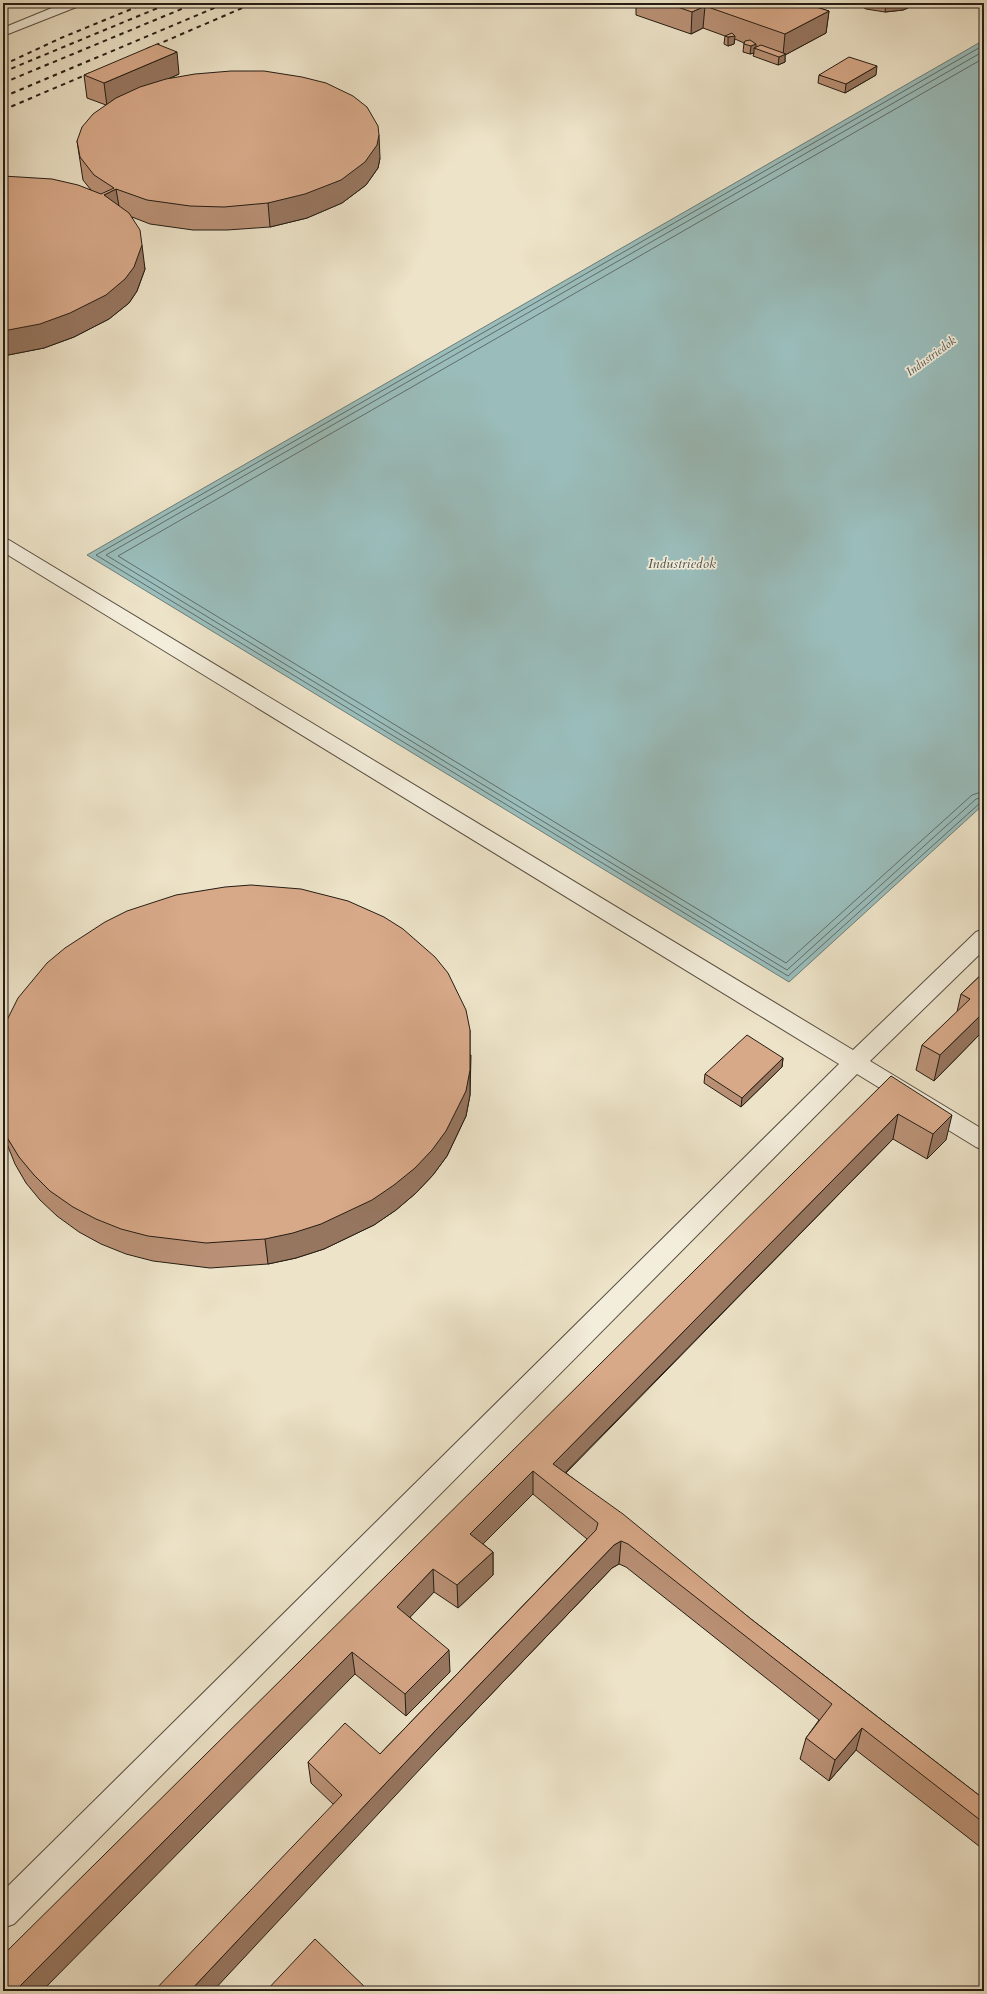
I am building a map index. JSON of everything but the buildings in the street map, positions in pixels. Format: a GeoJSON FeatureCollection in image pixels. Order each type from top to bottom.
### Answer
{"type":"FeatureCollection","features":[{"type":"Feature","properties":{"kind":"street"},"geometry":{"type":"LineString","coordinates":[[3,32],[75,3]]}},
{"type":"Feature","properties":{"kind":"street"},"geometry":{"type":"LineString","coordinates":[[3,544],[984,1141]]}},
{"type":"Feature","properties":{"kind":"street"},"geometry":{"type":"LineString","coordinates":[[3,1913],[854,1062],[984,937]]}},
{"type":"Feature","properties":{"kind":"water","name":"Industriedok"},"geometry":{"type":"Polygon","coordinates":[[[984,40],[984,804],[789,982],[87,555],[984,40]]]}},
{"type":"Feature","properties":{"kind":"railway"},"geometry":{"type":"LineString","coordinates":[[3,65],[61,38],[146,3]]}},
{"type":"Feature","properties":{"kind":"railway"},"geometry":{"type":"LineString","coordinates":[[3,72],[170,3]]}},
{"type":"Feature","properties":{"kind":"railway"},"geometry":{"type":"LineString","coordinates":[[3,83],[196,3]]}},
{"type":"Feature","properties":{"kind":"railway"},"geometry":{"type":"LineString","coordinates":[[3,97],[226,3]]}},
{"type":"Feature","properties":{"kind":"railway"},"geometry":{"type":"LineString","coordinates":[[147,49],[254,3]]}},
{"type":"Feature","properties":{"kind":"railway"},"geometry":{"type":"LineString","coordinates":[[3,110],[95,71]]}}]}
